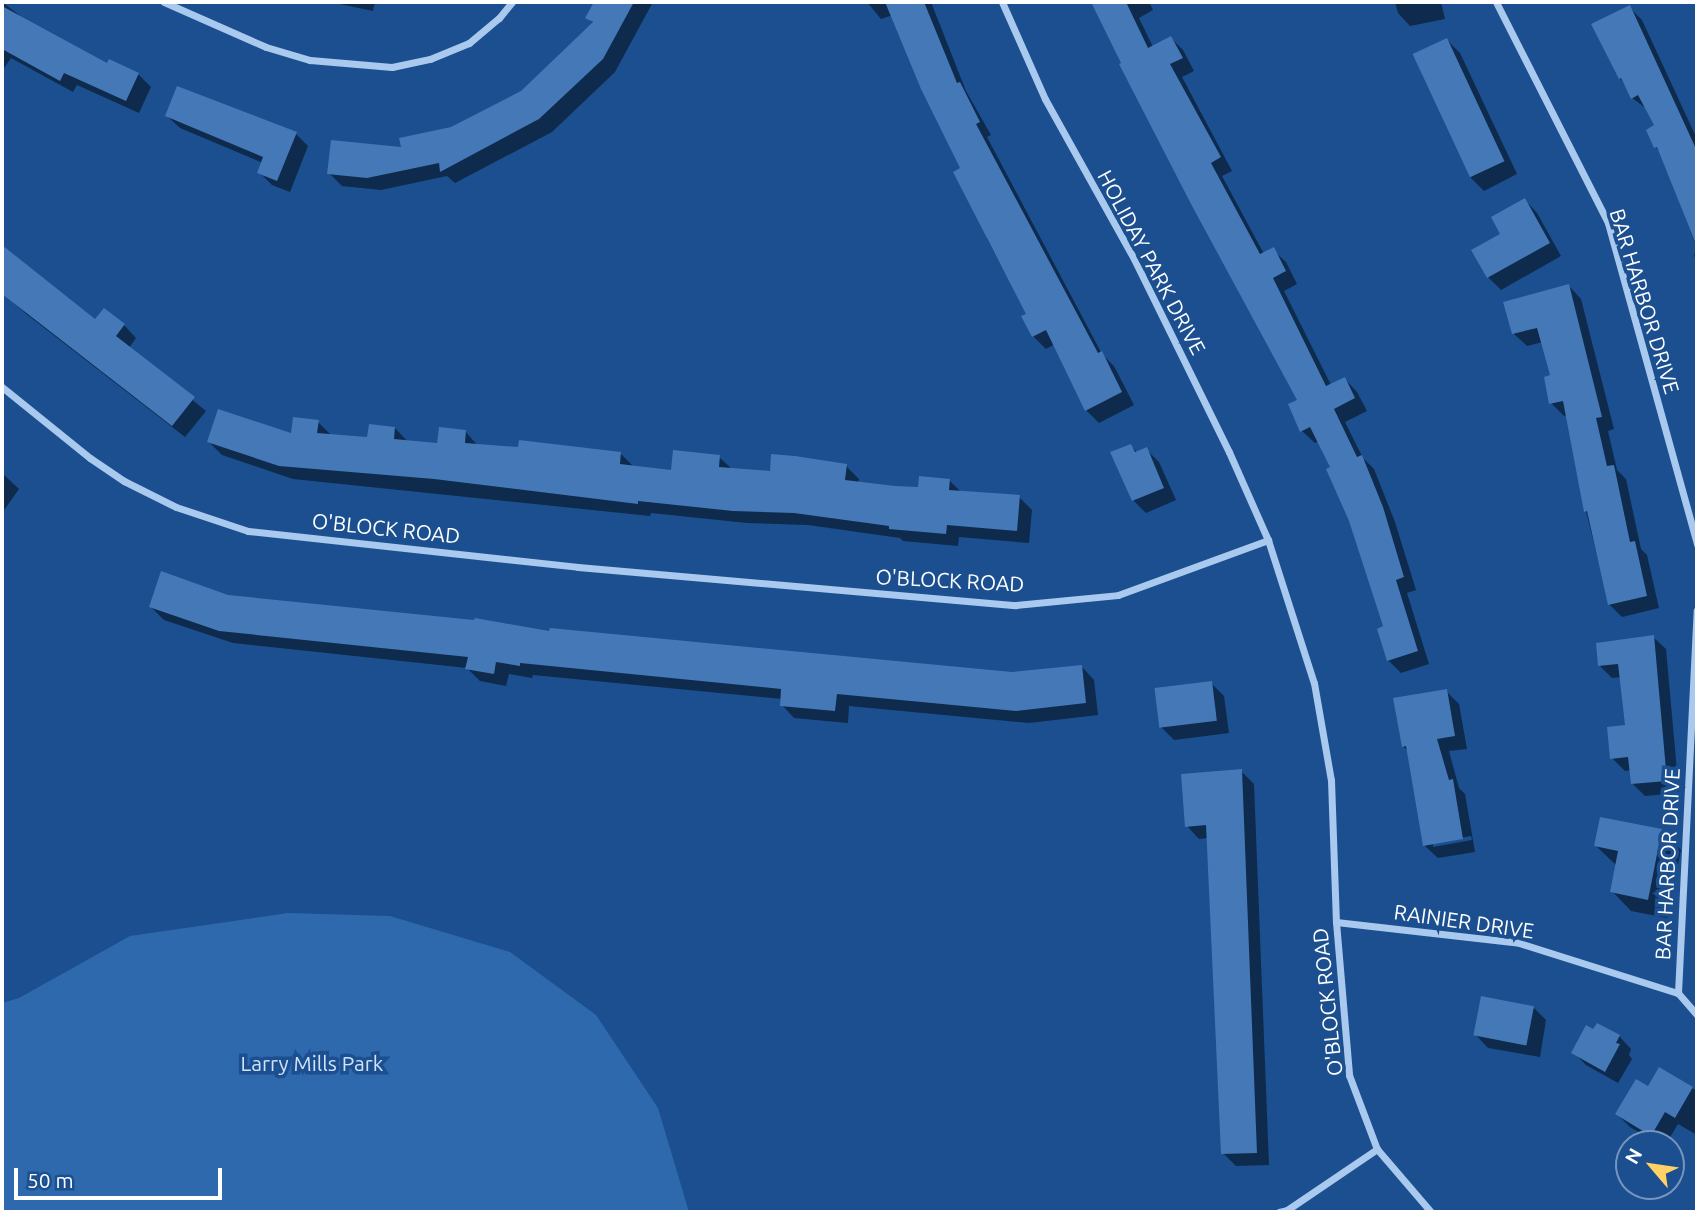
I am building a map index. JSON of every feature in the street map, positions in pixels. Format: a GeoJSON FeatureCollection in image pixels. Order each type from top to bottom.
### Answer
{"type":"FeatureCollection","features":[{"type":"Feature","properties":{"kind":"street"},"geometry":{"type":"LineString","coordinates":[[164,2],[266,47],[310,60],[392,67],[430,59],[469,43],[499,18],[512,2]]}},
{"type":"Feature","properties":{"kind":"street","name":"HOLIDAY PARK DRIVE"},"geometry":{"type":"LineString","coordinates":[[1002,2],[1045,99],[1134,259],[1170,331],[1268,540]]}},
{"type":"Feature","properties":{"kind":"street","name":"BAR HARBOR DRIVE"},"geometry":{"type":"LineString","coordinates":[[1496,2],[1608,223],[1697,545]]}},
{"type":"Feature","properties":{"kind":"street","name":"O'BLOCK ROAD"},"geometry":{"type":"LineString","coordinates":[[2,387],[90,458],[124,481],[176,507],[248,531],[579,567],[1015,605],[1118,595],[1268,540],[1314,683],[1331,780],[1336,922],[1349,1075],[1377,1149],[1431,1212]]}},
{"type":"Feature","properties":{"kind":"street","name":"BAR HARBOR DRIVE"},"geometry":{"type":"LineString","coordinates":[[1678,993],[1697,610]]}},
{"type":"Feature","properties":{"kind":"street","name":"RAINIER DRIVE"},"geometry":{"type":"LineString","coordinates":[[1336,922],[1519,943],[1678,993]]}},
{"type":"Feature","properties":{"kind":"street"},"geometry":{"type":"LineString","coordinates":[[1678,993],[1697,1015]]}},
{"type":"Feature","properties":{"kind":"street"},"geometry":{"type":"LineString","coordinates":[[1285,1212],[1377,1149]]}},
{"type":"Feature","properties":{"kind":"green space","name":"Larry Mills Park"},"geometry":{"type":"Polygon","coordinates":[[[288,913],[390,916],[510,952],[596,1015],[658,1108],[689,1212],[2,1212],[2,1003],[19,998],[130,936],[288,913]]]}},
{"type":"Feature","properties":{"kind":"building"},"geometry":{"type":"Polygon","coordinates":[[[594,2],[634,2],[603,59],[539,119],[440,172],[439,163],[367,178],[327,174],[331,140],[401,147],[399,138],[451,127],[521,91],[593,22],[585,18],[594,2]]]}},
{"type":"Feature","properties":{"kind":"building"},"geometry":{"type":"Polygon","coordinates":[[[885,2],[924,2],[957,83],[960,82],[980,122],[976,124],[1098,353],[1102,351],[1122,392],[1085,411],[1046,330],[1032,337],[1021,316],[1026,314],[953,172],[960,168],[921,89],[885,2]]]}},
{"type":"Feature","properties":{"kind":"building"},"geometry":{"type":"Polygon","coordinates":[[[1091,2],[1126,2],[1148,48],[1171,36],[1183,58],[1170,64],[1221,157],[1211,163],[1260,254],[1274,247],[1286,271],[1273,278],[1326,386],[1345,377],[1355,398],[1334,409],[1357,457],[1362,455],[1383,507],[1404,577],[1396,580],[1418,651],[1387,661],[1377,629],[1383,626],[1349,521],[1326,469],[1330,467],[1310,427],[1300,432],[1288,404],[1297,400],[1191,204],[1119,64],[1121,63],[1091,2]]]}},
{"type":"Feature","properties":{"kind":"building"},"geometry":{"type":"Polygon","coordinates":[[[1630,5],[1697,151],[1697,247],[1657,147],[1654,148],[1646,130],[1654,125],[1638,95],[1631,99],[1591,24],[1630,5]]]}},
{"type":"Feature","properties":{"kind":"building"},"geometry":{"type":"Polygon","coordinates":[[[2,6],[107,63],[109,59],[139,73],[126,101],[64,73],[60,81],[2,49],[2,6]]]}},
{"type":"Feature","properties":{"kind":"building"},"geometry":{"type":"Polygon","coordinates":[[[1447,38],[1504,161],[1470,177],[1413,54],[1447,38]]]}},
{"type":"Feature","properties":{"kind":"building"},"geometry":{"type":"Polygon","coordinates":[[[177,86],[297,132],[277,181],[257,173],[263,157],[165,116],[177,86]]]}},
{"type":"Feature","properties":{"kind":"building"},"geometry":{"type":"Polygon","coordinates":[[[1525,198],[1550,243],[1487,278],[1471,250],[1500,234],[1491,217],[1525,198]]]}},
{"type":"Feature","properties":{"kind":"building"},"geometry":{"type":"Polygon","coordinates":[[[2,245],[95,319],[104,308],[125,324],[116,336],[195,397],[172,426],[2,294],[2,245]]]}},
{"type":"Feature","properties":{"kind":"building"},"geometry":{"type":"Polygon","coordinates":[[[1569,284],[1602,417],[1596,418],[1607,466],[1614,465],[1630,542],[1635,541],[1647,596],[1608,605],[1587,511],[1584,512],[1563,401],[1549,404],[1544,377],[1550,375],[1537,328],[1512,334],[1503,302],[1569,284]]]}},
{"type":"Feature","properties":{"kind":"building"},"geometry":{"type":"Polygon","coordinates":[[[218,409],[291,433],[293,417],[319,420],[317,433],[367,437],[369,424],[395,427],[394,439],[437,443],[439,427],[466,430],[465,443],[518,447],[519,440],[621,452],[620,464],[671,470],[673,450],[720,455],[719,467],[770,471],[771,454],[847,464],[845,480],[895,486],[918,487],[919,476],[950,479],[949,490],[1020,495],[1017,531],[947,525],[946,534],[889,529],[889,526],[794,513],[733,511],[638,501],[638,504],[434,479],[279,466],[207,442],[218,409]]]}},
{"type":"Feature","properties":{"kind":"building"},"geometry":{"type":"Polygon","coordinates":[[[1131,444],[1135,452],[1147,447],[1164,488],[1132,501],[1110,452],[1131,444]]]}},
{"type":"Feature","properties":{"kind":"building"},"geometry":{"type":"Polygon","coordinates":[[[161,571],[228,595],[475,618],[549,631],[550,628],[1012,672],[1082,665],[1086,703],[1016,711],[837,694],[835,711],[780,706],[781,689],[520,663],[520,666],[496,662],[494,674],[465,669],[468,657],[219,631],[149,607],[161,571]]]}},
{"type":"Feature","properties":{"kind":"building"},"geometry":{"type":"Polygon","coordinates":[[[1654,635],[1667,781],[1631,784],[1628,757],[1610,759],[1607,727],[1625,725],[1618,664],[1598,666],[1596,643],[1654,635]]]}},
{"type":"Feature","properties":{"kind":"building"},"geometry":{"type":"Polygon","coordinates":[[[1212,681],[1217,721],[1159,728],[1154,688],[1212,681]]]}},
{"type":"Feature","properties":{"kind":"building"},"geometry":{"type":"Polygon","coordinates":[[[1447,689],[1455,736],[1437,739],[1449,780],[1453,779],[1463,839],[1423,846],[1406,746],[1402,747],[1393,698],[1447,689]]]}},
{"type":"Feature","properties":{"kind":"building"},"geometry":{"type":"Polygon","coordinates":[[[1242,769],[1257,1153],[1221,1154],[1206,825],[1185,827],[1181,774],[1242,769]]]}},
{"type":"Feature","properties":{"kind":"building"},"geometry":{"type":"Polygon","coordinates":[[[1600,817],[1662,829],[1648,900],[1610,892],[1618,851],[1594,846],[1600,817]]]}},
{"type":"Feature","properties":{"kind":"building"},"geometry":{"type":"Polygon","coordinates":[[[1481,996],[1534,1006],[1526,1046],[1473,1035],[1481,996]]]}},
{"type":"Feature","properties":{"kind":"building"},"geometry":{"type":"Polygon","coordinates":[[[1597,1023],[1620,1035],[1616,1043],[1620,1044],[1605,1072],[1571,1053],[1586,1025],[1593,1029],[1597,1023]]]}},
{"type":"Feature","properties":{"kind":"building"},"geometry":{"type":"Polygon","coordinates":[[[1659,1067],[1693,1087],[1675,1118],[1665,1112],[1654,1130],[1641,1130],[1615,1114],[1636,1079],[1648,1086],[1659,1067]]]}}]}
